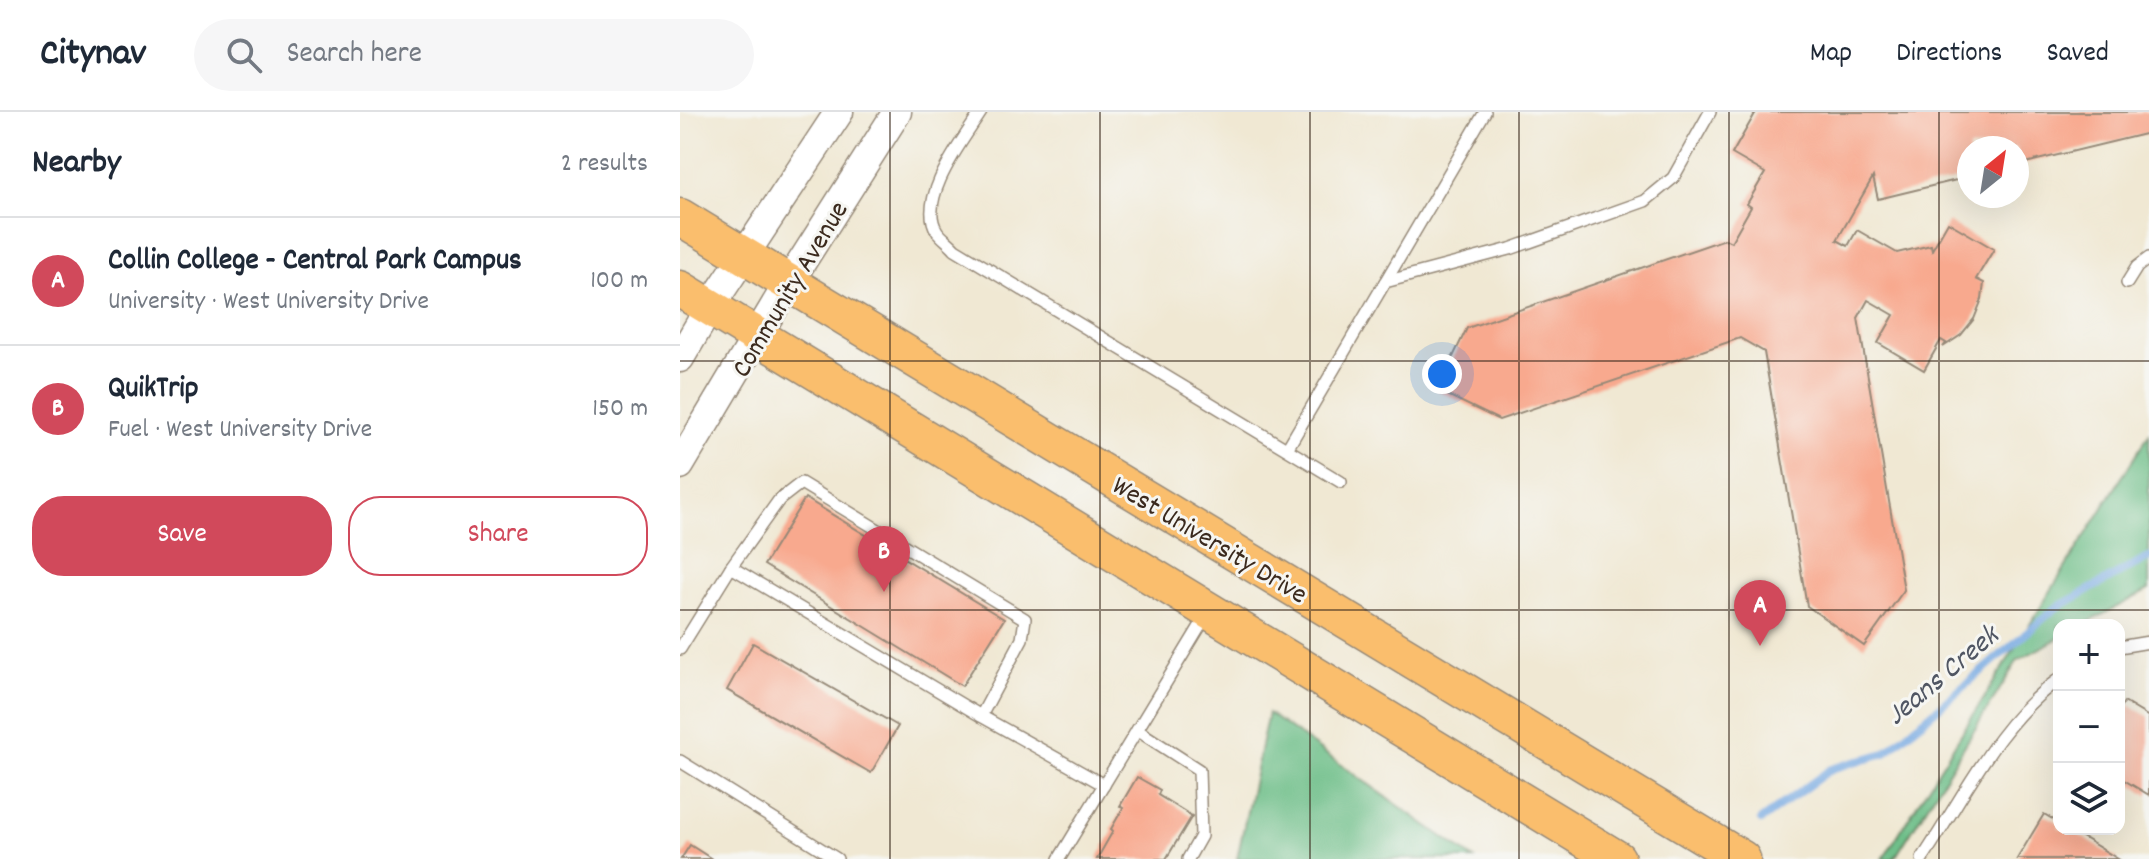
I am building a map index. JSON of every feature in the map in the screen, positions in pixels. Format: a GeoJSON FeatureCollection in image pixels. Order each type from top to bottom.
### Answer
{"type":"FeatureCollection","features":[{"type":"Feature","properties":{"kind":"highway","name":"West University Drive"},"geometry":{"type":"LineString","coordinates":[[680,217],[1742,859]]}},
{"type":"Feature","properties":{"kind":"highway"},"geometry":{"type":"LineString","coordinates":[[695,298],[1617,859]]}},
{"type":"Feature","properties":{"kind":"street","name":"Community Avenue"},"geometry":{"type":"LineString","coordinates":[[680,358],[695,298],[745,256],[839,112]]}},
{"type":"Feature","properties":{"kind":"street","name":"Community Avenue"},"geometry":{"type":"LineString","coordinates":[[680,465],[789,282],[897,112]]}},
{"type":"Feature","properties":{"kind":"lane"},"geometry":{"type":"LineString","coordinates":[[981,112],[932,196],[931,212],[936,231],[955,249],[1341,482]]}},
{"type":"Feature","properties":{"kind":"lane"},"geometry":{"type":"LineString","coordinates":[[1287,449],[1485,112]]}},
{"type":"Feature","properties":{"kind":"lane"},"geometry":{"type":"LineString","coordinates":[[1385,282],[1510,249],[1645,201],[1673,178],[1710,112]]}},
{"type":"Feature","properties":{"kind":"lane"},"geometry":{"type":"LineString","coordinates":[[2127,283],[2137,267],[2149,258]]}},
{"type":"Feature","properties":{"kind":"lane"},"geometry":{"type":"LineString","coordinates":[[680,649],[731,567],[779,500],[801,483],[1025,619],[1022,639],[981,716]]}},
{"type":"Feature","properties":{"kind":"lane"},"geometry":{"type":"LineString","coordinates":[[731,567],[981,716],[1104,785]]}},
{"type":"Feature","properties":{"kind":"lane"},"geometry":{"type":"LineString","coordinates":[[1059,859],[1209,611]]}},
{"type":"Feature","properties":{"kind":"lane"},"geometry":{"type":"LineString","coordinates":[[2125,646],[2149,642]]}},
{"type":"Feature","properties":{"kind":"lane"},"geometry":{"type":"LineString","coordinates":[[1922,859],[2010,723],[2032,699],[2053,683]]}},
{"type":"Feature","properties":{"kind":"lane"},"geometry":{"type":"LineString","coordinates":[[1137,730],[1199,770],[1201,836],[1188,859]]}},
{"type":"Feature","properties":{"kind":"lane"},"geometry":{"type":"LineString","coordinates":[[680,761],[837,859]]}},
{"type":"Feature","properties":{"kind":"green space"},"geometry":{"type":"Polygon","coordinates":[[[2149,434],[2149,590],[2094,619],[2053,619],[2053,641],[2018,660],[1896,856],[1883,859],[2149,434]]]}},
{"type":"Feature","properties":{"kind":"green space"},"geometry":{"type":"Polygon","coordinates":[[[1268,713],[1474,859],[1237,859],[1268,713]]]}},
{"type":"Feature","properties":{"kind":"building"},"geometry":{"type":"Polygon","coordinates":[[[1756,112],[2149,112],[2149,133],[2029,162],[2029,136],[1957,136],[1957,180],[1878,199],[1873,177],[1837,240],[1848,246],[1857,230],[1897,253],[1931,245],[1932,250],[1948,222],[1994,249],[1976,279],[1984,283],[1974,319],[1961,335],[1943,347],[1946,343],[1941,340],[1924,370],[1878,343],[1894,315],[1868,300],[1858,318],[1904,590],[1864,646],[1807,606],[1764,352],[1740,338],[1499,420],[1437,390],[1467,328],[1725,239],[1731,242],[1751,207],[1747,204],[1765,173],[1732,154],[1756,112]]]}},
{"type":"Feature","properties":{"kind":"building"},"geometry":{"type":"Polygon","coordinates":[[[805,498],[1004,619],[962,686],[764,565],[805,498]]]}},
{"type":"Feature","properties":{"kind":"building"},"geometry":{"type":"Polygon","coordinates":[[[753,643],[898,726],[871,773],[727,690],[753,643]]]}},
{"type":"Feature","properties":{"kind":"building"},"geometry":{"type":"Polygon","coordinates":[[[2125,703],[2149,717],[2149,795],[2125,781],[2125,703]]]}},
{"type":"Feature","properties":{"kind":"building"},"geometry":{"type":"Polygon","coordinates":[[[1137,777],[1160,790],[1158,795],[1192,816],[1166,859],[1097,859],[1123,808],[1120,806],[1137,777]]]}},
{"type":"Feature","properties":{"kind":"building"},"geometry":{"type":"Polygon","coordinates":[[[2044,814],[2053,819],[2053,835],[2079,835],[2118,859],[2017,859],[2044,814]]]}},
{"type":"Feature","properties":{"kind":"building"},"geometry":{"type":"Polygon","coordinates":[[[690,845],[712,859],[681,859],[690,845]]]}},
{"type":"Feature","properties":{"kind":"waterway","name":"Jeans Creek"},"geometry":{"type":"LineString","coordinates":[[1761,820],[1831,769],[1885,753],[2056,608],[2149,557]]}},
{"type":"Feature","properties":{"kind":"place","name":"QuikTrip"},"geometry":{"type":"Point","coordinates":[884,592]}},
{"type":"Feature","properties":{"kind":"place","name":"Collin College - Central Park Campus"},"geometry":{"type":"Point","coordinates":[1760,646]}}]}
